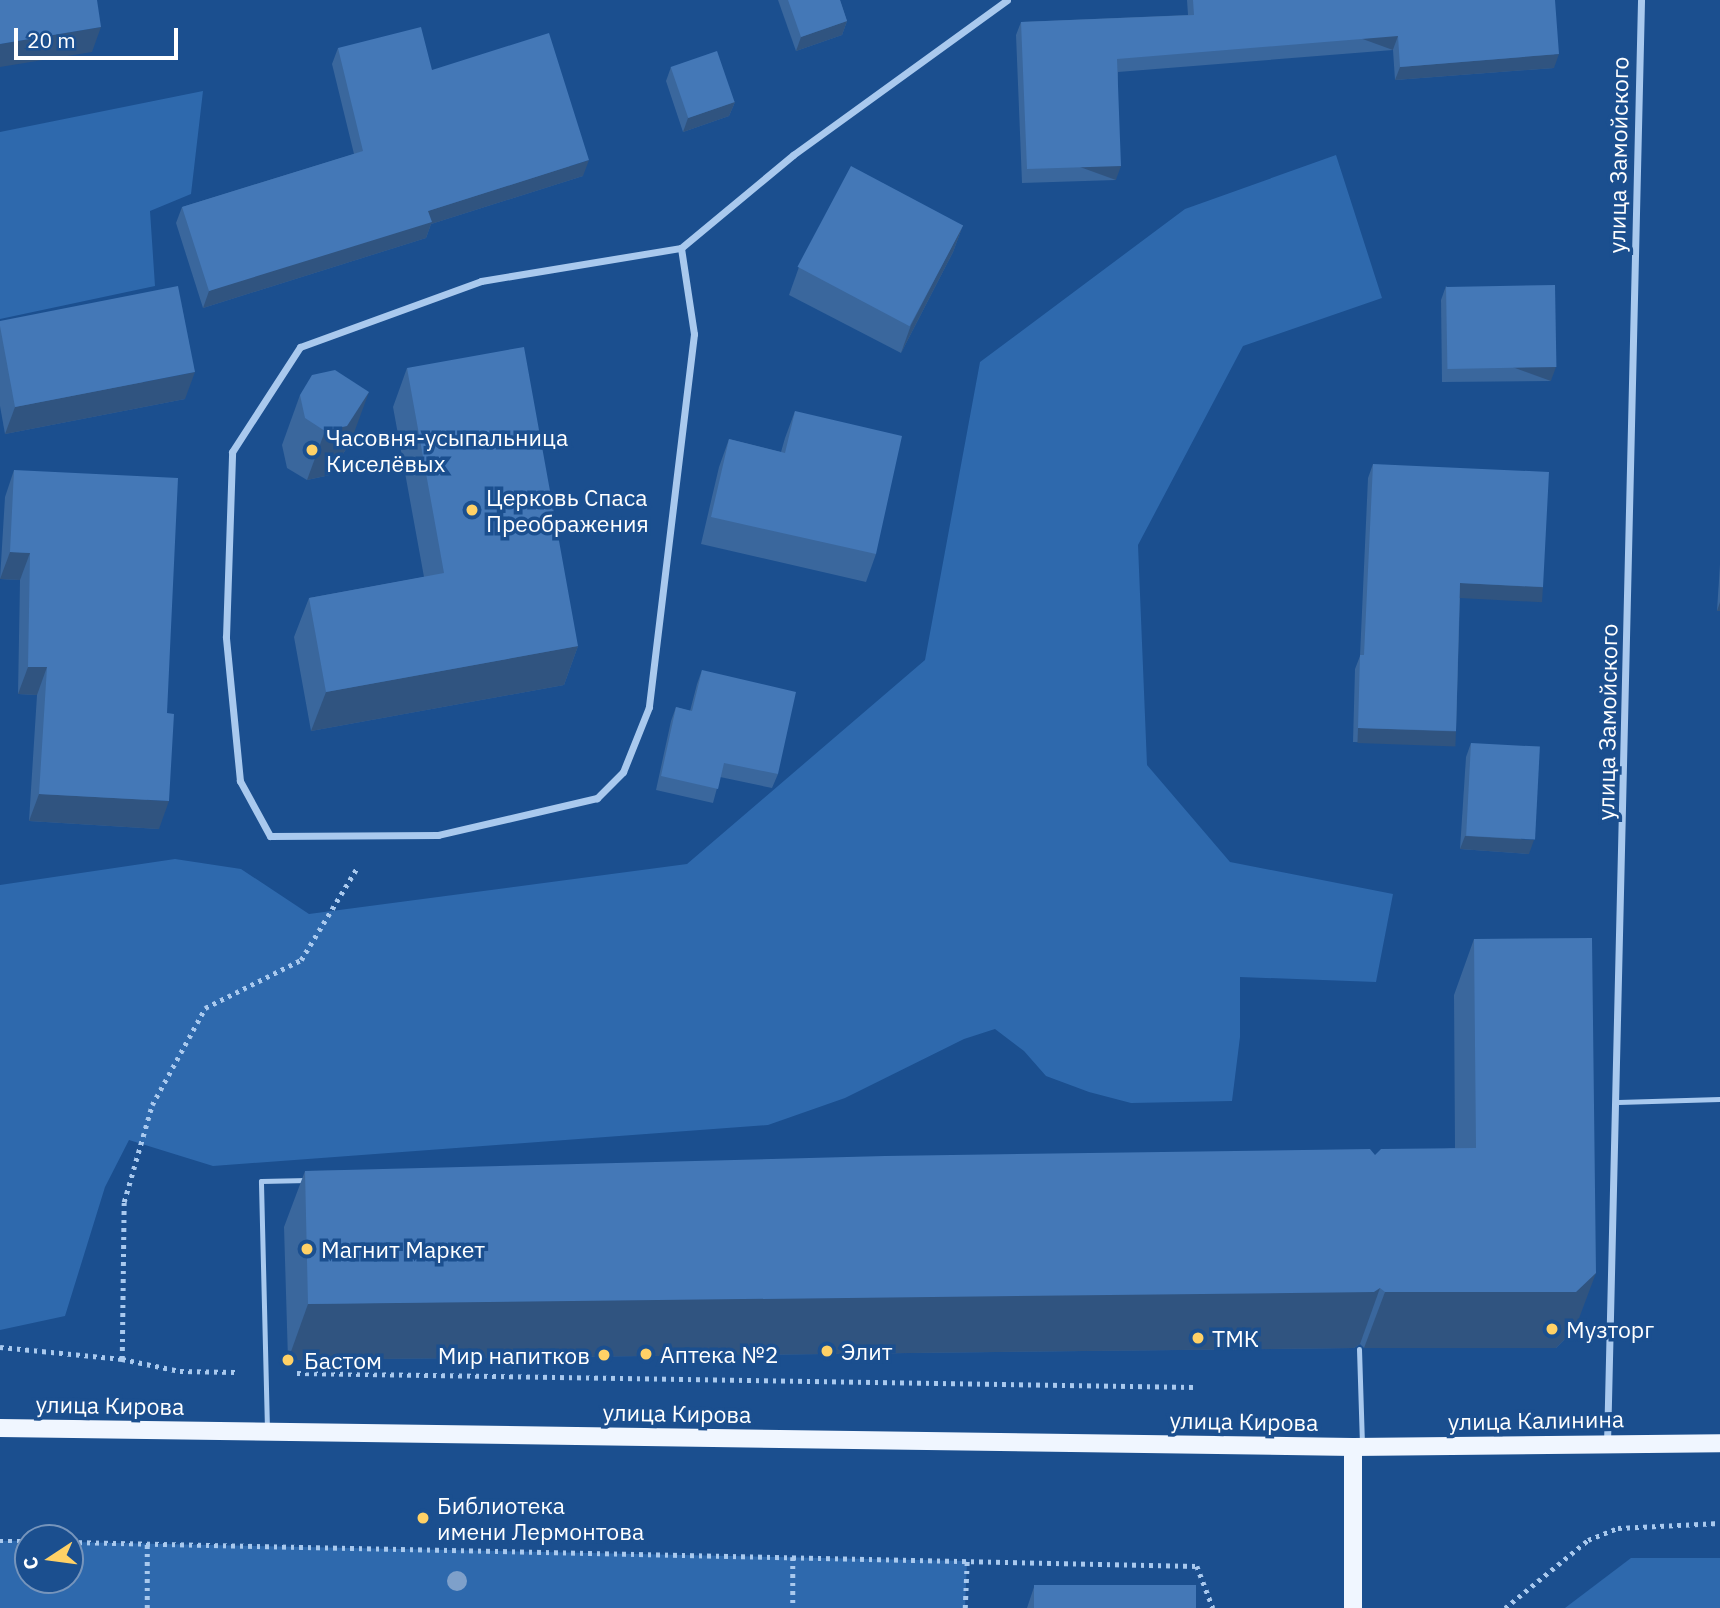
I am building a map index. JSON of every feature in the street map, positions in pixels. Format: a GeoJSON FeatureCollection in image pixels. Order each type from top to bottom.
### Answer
{"type":"FeatureCollection","features":[{"type":"Feature","properties":{"kind":"main road","name":"улица Кирова"},"geometry":{"type":"LineString","coordinates":[[0,1428],[1358,1447]]}},
{"type":"Feature","properties":{"kind":"main road","name":"улица Калинина"},"geometry":{"type":"LineString","coordinates":[[1358,1447],[1720,1443]]}},
{"type":"Feature","properties":{"kind":"main road"},"geometry":{"type":"LineString","coordinates":[[1353,1608],[1358,1447]]}},
{"type":"Feature","properties":{"kind":"street"},"geometry":{"type":"LineString","coordinates":[[681,248],[694,334],[649,707],[622,772],[597,798],[438,835],[271,836],[240,780],[226,637],[232,452],[300,348],[481,281],[681,248],[793,155],[1007,0]]}},
{"type":"Feature","properties":{"kind":"street","name":"улица Замойского"},"geometry":{"type":"LineString","coordinates":[[1607,1444],[1618,1102],[1641,0]]}},
{"type":"Feature","properties":{"kind":"lane"},"geometry":{"type":"LineString","coordinates":[[1618,1102],[1720,1098]]}},
{"type":"Feature","properties":{"kind":"lane"},"geometry":{"type":"LineString","coordinates":[[267,1432],[261,1181],[317,1180]]}},
{"type":"Feature","properties":{"kind":"lane"},"geometry":{"type":"LineString","coordinates":[[1358,1447],[1359,1349]]}},
{"type":"Feature","properties":{"kind":"path"},"geometry":{"type":"LineString","coordinates":[[122,1359],[124,1202],[152,1105],[205,1008],[301,960],[353,876],[370,836]]}},
{"type":"Feature","properties":{"kind":"path"},"geometry":{"type":"LineString","coordinates":[[0,1347],[122,1359],[180,1371],[1194,1387]]}},
{"type":"Feature","properties":{"kind":"path"},"geometry":{"type":"LineString","coordinates":[[1505,1608],[1588,1540],[1618,1528],[1720,1523]]}},
{"type":"Feature","properties":{"kind":"path"},"geometry":{"type":"LineString","coordinates":[[84,1542],[1197,1566],[1213,1608]]}},
{"type":"Feature","properties":{"kind":"path"},"geometry":{"type":"LineString","coordinates":[[147,1543],[147,1608]]}},
{"type":"Feature","properties":{"kind":"path"},"geometry":{"type":"LineString","coordinates":[[793,1557],[793,1608]]}},
{"type":"Feature","properties":{"kind":"path"},"geometry":{"type":"LineString","coordinates":[[965,1608],[967,1561]]}},
{"type":"Feature","properties":{"kind":"shaded area"},"geometry":{"type":"Polygon","coordinates":[[[203,91],[191,194],[150,211],[155,286],[0,319],[0,132],[203,91]]]}},
{"type":"Feature","properties":{"kind":"shaded area"},"geometry":{"type":"Polygon","coordinates":[[[1336,155],[1382,298],[1243,346],[1138,545],[1147,765],[1230,862],[1393,894],[1376,982],[1240,977],[1240,1037],[1232,1101],[1131,1103],[1089,1092],[1046,1076],[1024,1051],[995,1029],[964,1039],[845,1098],[768,1125],[213,1166],[129,1140],[105,1187],[65,1316],[0,1330],[0,885],[175,859],[241,869],[309,914],[687,864],[925,660],[980,362],[1185,209],[1336,155]]]}},
{"type":"Feature","properties":{"kind":"shaded area"},"geometry":{"type":"Polygon","coordinates":[[[0,1541],[14,1541],[14,1594],[84,1594],[84,1542],[967,1561],[965,1608],[0,1608],[0,1541]]]}},
{"type":"Feature","properties":{"kind":"shaded area"},"geometry":{"type":"Polygon","coordinates":[[[1631,1558],[1720,1558],[1720,1608],[1565,1608],[1631,1558]]]}},
{"type":"Feature","properties":{"kind":"building"},"geometry":{"type":"Polygon","coordinates":[[[0,0],[97,0],[101,27],[0,44],[0,0]]]}},
{"type":"Feature","properties":{"kind":"building"},"geometry":{"type":"Polygon","coordinates":[[[788,0],[840,0],[847,21],[801,37],[788,0]]]}},
{"type":"Feature","properties":{"kind":"building"},"geometry":{"type":"Polygon","coordinates":[[[1193,0],[1555,0],[1559,54],[1400,67],[1398,36],[1117,59],[1121,166],[1027,169],[1021,22],[1194,15],[1193,0]]]}},
{"type":"Feature","properties":{"kind":"building"},"geometry":{"type":"Polygon","coordinates":[[[421,27],[432,70],[549,33],[589,160],[428,211],[432,222],[209,291],[182,207],[363,151],[338,48],[421,27]]]}},
{"type":"Feature","properties":{"kind":"building"},"geometry":{"type":"Polygon","coordinates":[[[717,51],[735,102],[688,118],[671,67],[717,51]]]}},
{"type":"Feature","properties":{"kind":"building"},"geometry":{"type":"Polygon","coordinates":[[[851,166],[963,226],[910,326],[797,267],[851,166]]]}},
{"type":"Feature","properties":{"kind":"building"},"geometry":{"type":"Polygon","coordinates":[[[1555,285],[1556,367],[1447,369],[1446,287],[1555,285]]]}},
{"type":"Feature","properties":{"kind":"building"},"geometry":{"type":"Polygon","coordinates":[[[178,286],[195,372],[15,407],[0,321],[178,286]]]}},
{"type":"Feature","properties":{"kind":"building","name":"Церковь Спаса Преображения"},"geometry":{"type":"Polygon","coordinates":[[[524,347],[578,646],[326,692],[309,598],[444,573],[407,368],[524,347]]]}},
{"type":"Feature","properties":{"kind":"building"},"geometry":{"type":"Polygon","coordinates":[[[335,370],[369,392],[347,426],[325,431],[305,418],[300,395],[312,375],[335,370]]]}},
{"type":"Feature","properties":{"kind":"building"},"geometry":{"type":"Polygon","coordinates":[[[795,411],[902,436],[876,554],[711,517],[729,439],[785,453],[795,411]]]}},
{"type":"Feature","properties":{"kind":"building"},"geometry":{"type":"Polygon","coordinates":[[[1373,464],[1549,472],[1543,587],[1460,583],[1456,731],[1358,728],[1360,655],[1364,655],[1373,464]]]}},
{"type":"Feature","properties":{"kind":"building"},"geometry":{"type":"Polygon","coordinates":[[[14,470],[178,478],[167,713],[174,714],[169,801],[39,794],[47,667],[28,667],[30,553],[10,552],[14,470]]]}},
{"type":"Feature","properties":{"kind":"building"},"geometry":{"type":"Polygon","coordinates":[[[702,670],[796,692],[778,774],[724,763],[718,789],[661,776],[676,707],[692,711],[702,670]]]}},
{"type":"Feature","properties":{"kind":"building"},"geometry":{"type":"Polygon","coordinates":[[[1471,743],[1540,747],[1535,839],[1466,836],[1471,743]]]}},
{"type":"Feature","properties":{"kind":"building"},"geometry":{"type":"Polygon","coordinates":[[[1592,938],[1596,1273],[1576,1292],[1385,1292],[1380,1288],[1374,1292],[308,1304],[305,1171],[885,1156],[1370,1149],[1375,1155],[1381,1149],[1476,1148],[1474,939],[1592,938]]]}},
{"type":"Feature","properties":{"kind":"building"},"geometry":{"type":"Polygon","coordinates":[[[1034,1585],[1196,1585],[1196,1608],[1034,1608],[1034,1585]]]}},
{"type":"Feature","properties":{"kind":"place","name":"Часовня-усыпальница Киселёвых"},"geometry":{"type":"Point","coordinates":[312,450]}},
{"type":"Feature","properties":{"kind":"place","name":"Церковь Спаса Преображения"},"geometry":{"type":"Point","coordinates":[472,510]}},
{"type":"Feature","properties":{"kind":"place","name":"Магнит Маркет"},"geometry":{"type":"Point","coordinates":[307,1249]}},
{"type":"Feature","properties":{"kind":"place","name":"Музторг"},"geometry":{"type":"Point","coordinates":[1552,1329]}},
{"type":"Feature","properties":{"kind":"place","name":"ТМК"},"geometry":{"type":"Point","coordinates":[1198,1338]}},
{"type":"Feature","properties":{"kind":"place","name":"Элит"},"geometry":{"type":"Point","coordinates":[827,1351]}},
{"type":"Feature","properties":{"kind":"place","name":"Аптека №2"},"geometry":{"type":"Point","coordinates":[646,1354]}},
{"type":"Feature","properties":{"kind":"place","name":"Мир напитков"},"geometry":{"type":"Point","coordinates":[604,1355]}},
{"type":"Feature","properties":{"kind":"place","name":"Бастом"},"geometry":{"type":"Point","coordinates":[288,1360]}},
{"type":"Feature","properties":{"kind":"place","name":"Библиотека имени Лермонтова"},"geometry":{"type":"Point","coordinates":[423,1518]}}]}
